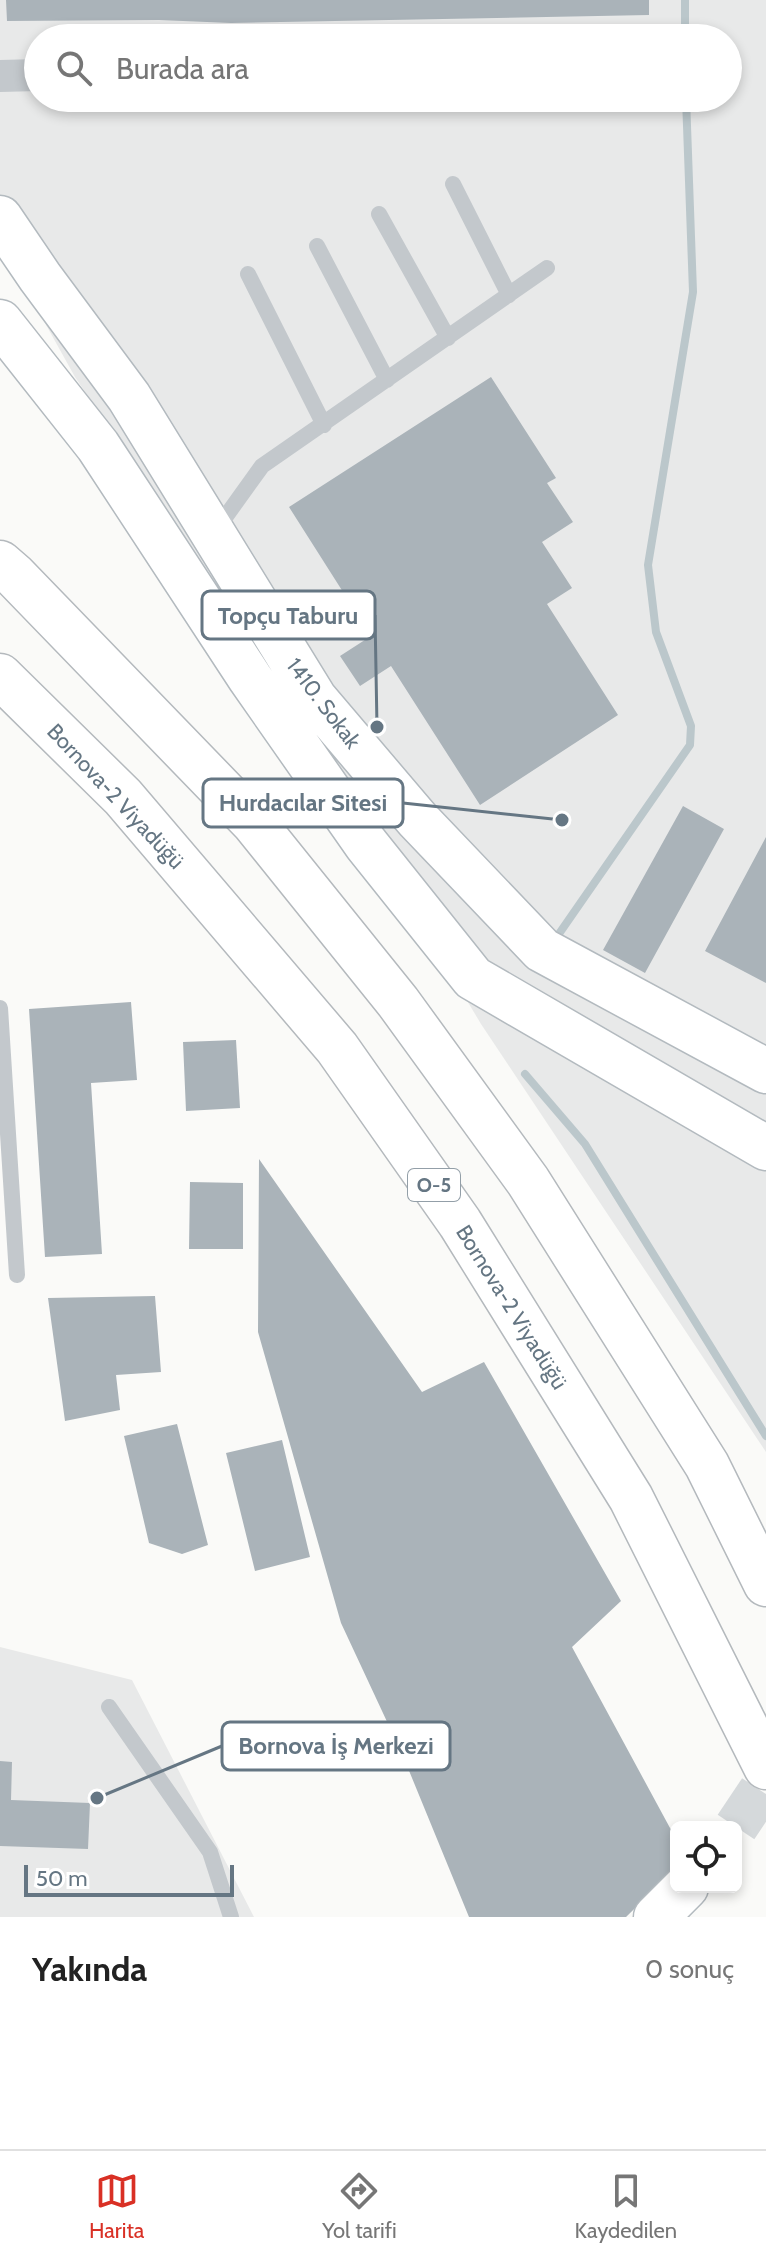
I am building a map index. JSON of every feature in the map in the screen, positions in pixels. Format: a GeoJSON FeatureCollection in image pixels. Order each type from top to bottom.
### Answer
{"type":"FeatureCollection","features":[{"type":"Feature","properties":{"kind":"main road","name":"1410. Sokak"},"geometry":{"type":"LineString","coordinates":[[0,218],[129,397],[315,699],[417,819],[542,950],[766,1071]]}},
{"type":"Feature","properties":{"kind":"main road","name":"1410. Sokak"},"geometry":{"type":"LineString","coordinates":[[0,322],[98,446],[250,678],[366,844],[473,978],[766,1148]]}},
{"type":"Feature","properties":{"kind":"main road"},"geometry":{"type":"LineString","coordinates":[[0,563],[254,823],[398,1002],[528,1181],[707,1465],[766,1584]]}},
{"type":"Feature","properties":{"kind":"main road","name":"Bornova-2 Viyadüğü"},"geometry":{"type":"LineString","coordinates":[[0,676],[123,797],[337,1048],[460,1223],[631,1498],[766,1767]]}},
{"type":"Feature","properties":{"kind":"main road"},"geometry":{"type":"LineString","coordinates":[[656,1917],[680,1893]]}},
{"type":"Feature","properties":{"kind":"street"},"geometry":{"type":"LineString","coordinates":[[0,76],[24,75]]}},
{"type":"Feature","properties":{"kind":"lane"},"geometry":{"type":"LineString","coordinates":[[453,184],[509,295]]}},
{"type":"Feature","properties":{"kind":"lane"},"geometry":{"type":"LineString","coordinates":[[379,214],[448,338]]}},
{"type":"Feature","properties":{"kind":"lane"},"geometry":{"type":"LineString","coordinates":[[317,246],[387,380]]}},
{"type":"Feature","properties":{"kind":"lane"},"geometry":{"type":"LineString","coordinates":[[212,534],[262,466],[547,268]]}},
{"type":"Feature","properties":{"kind":"lane"},"geometry":{"type":"LineString","coordinates":[[248,274],[324,425]]}},
{"type":"Feature","properties":{"kind":"lane"},"geometry":{"type":"LineString","coordinates":[[0,1008],[17,1275]]}},
{"type":"Feature","properties":{"kind":"lane"},"geometry":{"type":"LineString","coordinates":[[109,1707],[210,1852],[231,1917]]}},
{"type":"Feature","properties":{"kind":"shaded area"},"geometry":{"type":"Polygon","coordinates":[[[0,0],[766,0],[766,1452],[481,1024],[237,616],[75,377],[0,242],[0,0]]]}},
{"type":"Feature","properties":{"kind":"shaded area"},"geometry":{"type":"Polygon","coordinates":[[[0,1647],[132,1680],[254,1917],[0,1917],[0,1647]]]}},
{"type":"Feature","properties":{"kind":"building"},"geometry":{"type":"Polygon","coordinates":[[[6,0],[649,0],[649,15],[231,23],[7,21],[6,0]]]}},
{"type":"Feature","properties":{"kind":"building"},"geometry":{"type":"Polygon","coordinates":[[[491,377],[556,478],[547,483],[573,522],[542,542],[572,588],[547,604],[618,715],[480,805],[391,666],[360,686],[340,656],[371,636],[289,507],[491,377]]]}},
{"type":"Feature","properties":{"kind":"building"},"geometry":{"type":"Polygon","coordinates":[[[683,806],[724,829],[645,973],[603,950],[683,806]]]}},
{"type":"Feature","properties":{"kind":"building"},"geometry":{"type":"Polygon","coordinates":[[[766,837],[766,983],[705,951],[766,837]]]}},
{"type":"Feature","properties":{"kind":"building"},"geometry":{"type":"Polygon","coordinates":[[[131,1002],[137,1080],[91,1083],[102,1254],[45,1257],[29,1009],[131,1002]]]}},
{"type":"Feature","properties":{"kind":"building"},"geometry":{"type":"Polygon","coordinates":[[[236,1040],[240,1108],[186,1111],[183,1042],[236,1040]]]}},
{"type":"Feature","properties":{"kind":"building"},"geometry":{"type":"Polygon","coordinates":[[[259,1159],[422,1392],[484,1362],[621,1601],[572,1647],[670,1828],[670,1874],[626,1917],[469,1917],[403,1756],[341,1623],[258,1332],[259,1159]]]}},
{"type":"Feature","properties":{"kind":"building"},"geometry":{"type":"Polygon","coordinates":[[[190,1182],[243,1183],[243,1249],[189,1249],[190,1182]]]}},
{"type":"Feature","properties":{"kind":"building"},"geometry":{"type":"Polygon","coordinates":[[[155,1296],[161,1372],[116,1375],[120,1410],[65,1421],[48,1298],[155,1296]]]}},
{"type":"Feature","properties":{"kind":"building"},"geometry":{"type":"Polygon","coordinates":[[[177,1424],[208,1545],[182,1554],[149,1543],[124,1436],[177,1424]]]}},
{"type":"Feature","properties":{"kind":"building"},"geometry":{"type":"Polygon","coordinates":[[[282,1440],[310,1557],[255,1571],[226,1453],[282,1440]]]}},
{"type":"Feature","properties":{"kind":"building"},"geometry":{"type":"Polygon","coordinates":[[[0,1761],[12,1762],[11,1800],[90,1803],[88,1849],[0,1846],[0,1761]]]}},
{"type":"Feature","properties":{"kind":"waterway"},"geometry":{"type":"LineString","coordinates":[[685,0],[685,24]]}},
{"type":"Feature","properties":{"kind":"waterway"},"geometry":{"type":"LineString","coordinates":[[554,941],[690,745],[691,726],[656,632],[648,565],[693,292],[687,112]]}},
{"type":"Feature","properties":{"kind":"waterway"},"geometry":{"type":"LineString","coordinates":[[525,1074],[585,1144],[766,1436]]}},
{"type":"Feature","properties":{"kind":"tunnel"},"geometry":{"type":"LineString","coordinates":[[740,1821],[766,1782]]}},
{"type":"Feature","properties":{"kind":"place","name":"Topçu Taburu"},"geometry":{"type":"Point","coordinates":[377,727]}},
{"type":"Feature","properties":{"kind":"place","name":"Hurdacılar Sitesi"},"geometry":{"type":"Point","coordinates":[562,820]}},
{"type":"Feature","properties":{"kind":"place","name":"Bornova İş Merkezi"},"geometry":{"type":"Point","coordinates":[97,1798]}}]}
